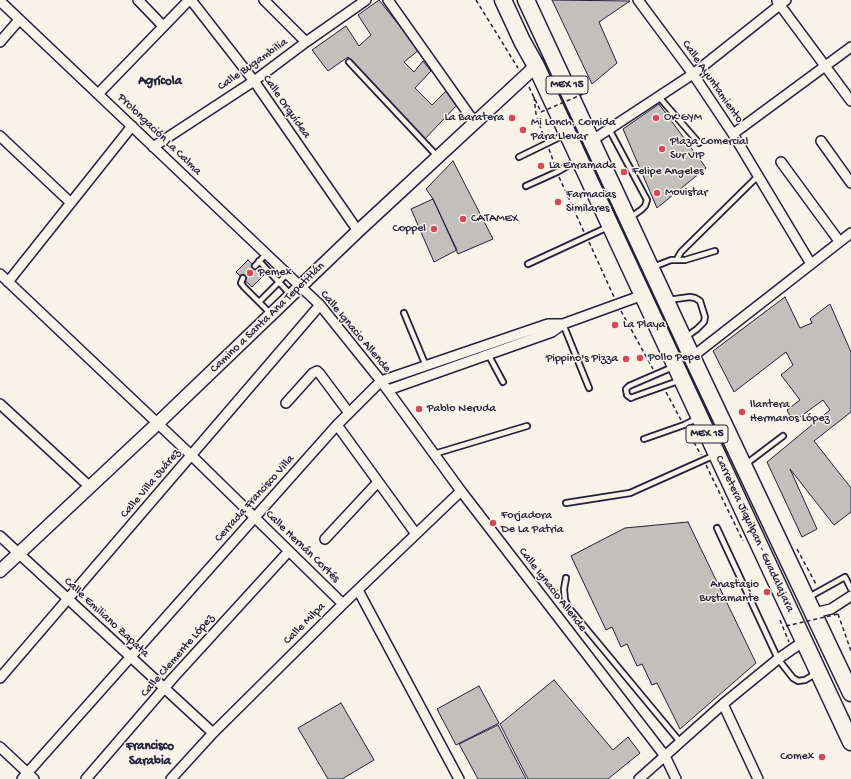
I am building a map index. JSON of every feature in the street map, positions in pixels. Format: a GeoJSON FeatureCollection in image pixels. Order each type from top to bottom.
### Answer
{"type":"FeatureCollection","features":[{"type":"Feature","properties":{"kind":"highway"},"geometry":{"type":"LineString","coordinates":[[493,0],[522,41]]}},
{"type":"Feature","properties":{"kind":"highway","name":"Carretera Jiquilpan - Guadalajara"},"geometry":{"type":"LineString","coordinates":[[503,0],[522,41],[536,66],[700,417],[710,457],[798,645],[818,673],[851,742]]}},
{"type":"Feature","properties":{"kind":"highway","name":"Carretera Jiquilpan - Guadalajara"},"geometry":{"type":"LineString","coordinates":[[526,0],[564,79],[665,301],[851,693]]}},
{"type":"Feature","properties":{"kind":"street"},"geometry":{"type":"LineString","coordinates":[[138,0],[163,26]]}},
{"type":"Feature","properties":{"kind":"street"},"geometry":{"type":"LineString","coordinates":[[98,94],[190,0]]}},
{"type":"Feature","properties":{"kind":"street","name":"Calle Orquídea"},"geometry":{"type":"LineString","coordinates":[[190,0],[254,81],[358,231]]}},
{"type":"Feature","properties":{"kind":"street"},"geometry":{"type":"LineString","coordinates":[[264,0],[306,42]]}},
{"type":"Feature","properties":{"kind":"street","name":"Calle Bugambilia"},"geometry":{"type":"LineString","coordinates":[[153,147],[254,81],[306,42],[352,4],[366,0]]}},
{"type":"Feature","properties":{"kind":"street"},"geometry":{"type":"LineString","coordinates":[[388,0],[475,123]]}},
{"type":"Feature","properties":{"kind":"street","name":"Calle Ayuntamiento"},"geometry":{"type":"LineString","coordinates":[[638,0],[693,74],[733,134],[811,264]]}},
{"type":"Feature","properties":{"kind":"street","name":"Prolongación La Calma"},"geometry":{"type":"LineString","coordinates":[[0,1],[301,287]]}},
{"type":"Feature","properties":{"kind":"street"},"geometry":{"type":"LineString","coordinates":[[591,141],[693,74],[781,2],[851,102]]}},
{"type":"Feature","properties":{"kind":"street"},"geometry":{"type":"LineString","coordinates":[[0,42],[19,20]]}},
{"type":"Feature","properties":{"kind":"street"},"geometry":{"type":"LineString","coordinates":[[733,134],[851,47]]}},
{"type":"Feature","properties":{"kind":"street","name":"Camino a Santa Ana Tepetitlán"},"geometry":{"type":"LineString","coordinates":[[0,571],[158,423],[271,314],[292,296],[358,231],[536,66]]}},
{"type":"Feature","properties":{"kind":"street"},"geometry":{"type":"LineString","coordinates":[[8,282],[132,126]]}},
{"type":"Feature","properties":{"kind":"street"},"geometry":{"type":"LineString","coordinates":[[0,136],[71,203]]}},
{"type":"Feature","properties":{"kind":"street"},"geometry":{"type":"LineString","coordinates":[[820,141],[851,183]]}},
{"type":"Feature","properties":{"kind":"street"},"geometry":{"type":"LineString","coordinates":[[781,162],[839,241]]}},
{"type":"Feature","properties":{"kind":"street"},"geometry":{"type":"LineString","coordinates":[[692,357],[851,233]]}},
{"type":"Feature","properties":{"kind":"street","name":"Calle Hernán Cortés"},"geometry":{"type":"LineString","coordinates":[[0,274],[158,423],[343,604]]}},
{"type":"Feature","properties":{"kind":"street","name":"Calle Ignacio Allende"},"geometry":{"type":"LineString","coordinates":[[301,287],[320,305],[388,390],[461,491],[665,756],[676,779]]}},
{"type":"Feature","properties":{"kind":"street","name":"Cerrada Francisco Villa"},"geometry":{"type":"LineString","coordinates":[[388,390],[552,332],[563,324],[643,296]]}},
{"type":"Feature","properties":{"kind":"street","name":"Calle Villa Juárez"},"geometry":{"type":"LineString","coordinates":[[0,678],[320,305]]}},
{"type":"Feature","properties":{"kind":"street","name":"Cerrada Francisco Villa"},"geometry":{"type":"LineString","coordinates":[[28,777],[131,657],[338,425],[381,381],[548,324],[563,324]]}},
{"type":"Feature","properties":{"kind":"street"},"geometry":{"type":"LineString","coordinates":[[286,403],[313,373],[317,371],[349,413]]}},
{"type":"Feature","properties":{"kind":"street"},"geometry":{"type":"LineString","coordinates":[[0,404],[90,487]]}},
{"type":"Feature","properties":{"kind":"street"},"geometry":{"type":"LineString","coordinates":[[338,425],[416,534]]}},
{"type":"Feature","properties":{"kind":"street"},"geometry":{"type":"LineString","coordinates":[[325,538],[378,482]]}},
{"type":"Feature","properties":{"kind":"street","name":"Calle Milpa"},"geometry":{"type":"LineString","coordinates":[[170,779],[343,604],[461,491]]}},
{"type":"Feature","properties":{"kind":"street","name":"Calle Emiliano Zapata"},"geometry":{"type":"LineString","coordinates":[[0,536],[213,734]]}},
{"type":"Feature","properties":{"kind":"street","name":"Calle Clemente López"},"geometry":{"type":"LineString","coordinates":[[86,779],[288,551]]}},
{"type":"Feature","properties":{"kind":"street"},"geometry":{"type":"LineString","coordinates":[[358,590],[459,779]]}},
{"type":"Feature","properties":{"kind":"street"},"geometry":{"type":"LineString","coordinates":[[814,613],[834,611],[851,596]]}},
{"type":"Feature","properties":{"kind":"street"},"geometry":{"type":"LineString","coordinates":[[639,779],[724,704],[798,645]]}},
{"type":"Feature","properties":{"kind":"street"},"geometry":{"type":"LineString","coordinates":[[724,704],[758,779]]}},
{"type":"Feature","properties":{"kind":"street"},"geometry":{"type":"LineString","coordinates":[[0,747],[28,777]]}},
{"type":"Feature","properties":{"kind":"lane"},"geometry":{"type":"LineString","coordinates":[[349,62],[438,157]]}},
{"type":"Feature","properties":{"kind":"lane"},"geometry":{"type":"LineString","coordinates":[[659,97],[700,143]]}},
{"type":"Feature","properties":{"kind":"lane"},"geometry":{"type":"LineString","coordinates":[[609,129],[647,200],[645,206],[641,210],[627,218]]}},
{"type":"Feature","properties":{"kind":"lane"},"geometry":{"type":"LineString","coordinates":[[519,157],[568,134]]}},
{"type":"Feature","properties":{"kind":"lane"},"geometry":{"type":"LineString","coordinates":[[526,186],[557,172],[579,159]]}},
{"type":"Feature","properties":{"kind":"lane"},"geometry":{"type":"LineString","coordinates":[[677,259],[681,252],[758,176]]}},
{"type":"Feature","properties":{"kind":"lane"},"geometry":{"type":"LineString","coordinates":[[528,264],[587,238],[610,226]]}},
{"type":"Feature","properties":{"kind":"lane"},"geometry":{"type":"LineString","coordinates":[[651,268],[671,260],[685,260],[715,251]]}},
{"type":"Feature","properties":{"kind":"lane"},"geometry":{"type":"LineString","coordinates":[[255,266],[266,254]]}},
{"type":"Feature","properties":{"kind":"lane"},"geometry":{"type":"LineString","coordinates":[[259,261],[292,296]]}},
{"type":"Feature","properties":{"kind":"lane"},"geometry":{"type":"LineString","coordinates":[[259,302],[287,274]]}},
{"type":"Feature","properties":{"kind":"lane"},"geometry":{"type":"LineString","coordinates":[[243,278],[241,283],[244,287],[271,314]]}},
{"type":"Feature","properties":{"kind":"lane"},"geometry":{"type":"LineString","coordinates":[[665,301],[673,298],[690,297],[695,298],[700,302],[705,317],[704,322],[683,339]]}},
{"type":"Feature","properties":{"kind":"lane"},"geometry":{"type":"LineString","coordinates":[[404,313],[426,366]]}},
{"type":"Feature","properties":{"kind":"lane"},"geometry":{"type":"LineString","coordinates":[[563,324],[589,388]]}},
{"type":"Feature","properties":{"kind":"lane"},"geometry":{"type":"LineString","coordinates":[[488,354],[503,382]]}},
{"type":"Feature","properties":{"kind":"lane"},"geometry":{"type":"LineString","coordinates":[[679,373],[663,386],[631,398],[626,395],[626,389],[629,386],[656,374],[679,373]]}},
{"type":"Feature","properties":{"kind":"lane"},"geometry":{"type":"LineString","coordinates":[[644,440],[684,425],[700,417]]}},
{"type":"Feature","properties":{"kind":"lane"},"geometry":{"type":"LineString","coordinates":[[434,454],[527,426]]}},
{"type":"Feature","properties":{"kind":"lane"},"geometry":{"type":"LineString","coordinates":[[743,466],[784,436]]}},
{"type":"Feature","properties":{"kind":"lane"},"geometry":{"type":"LineString","coordinates":[[566,503],[630,493],[710,457]]}},
{"type":"Feature","properties":{"kind":"lane"},"geometry":{"type":"LineString","coordinates":[[717,528],[778,660],[798,682],[818,673]]}},
{"type":"Feature","properties":{"kind":"lane"},"geometry":{"type":"LineString","coordinates":[[806,598],[845,577],[851,588]]}},
{"type":"Feature","properties":{"kind":"lane"},"geometry":{"type":"LineString","coordinates":[[566,578],[564,589],[565,600],[570,608],[681,743]]}},
{"type":"Feature","properties":{"kind":"path"},"geometry":{"type":"LineString","coordinates":[[476,0],[524,77],[541,112],[583,94]]}},
{"type":"Feature","properties":{"kind":"path"},"geometry":{"type":"LineString","coordinates":[[534,97],[536,114],[557,172],[618,304],[656,374]]}},
{"type":"Feature","properties":{"kind":"path"},"geometry":{"type":"LineString","coordinates":[[663,386],[684,425],[710,457],[746,546]]}},
{"type":"Feature","properties":{"kind":"path"},"geometry":{"type":"LineString","coordinates":[[786,626],[834,611],[851,651]]}},
{"type":"Feature","properties":{"kind":"path"},"geometry":{"type":"LineString","coordinates":[[778,615],[798,645]]}},
{"type":"Feature","properties":{"kind":"building"},"geometry":{"type":"Polygon","coordinates":[[[379,0],[419,50],[404,62],[414,72],[423,61],[431,71],[415,88],[432,105],[446,91],[457,105],[424,140],[348,57],[328,71],[312,50],[346,26],[359,46],[371,35],[358,15],[379,0]]]}},
{"type":"Feature","properties":{"kind":"building"},"geometry":{"type":"Polygon","coordinates":[[[552,0],[630,1],[599,22],[617,63],[592,84],[552,0]]]}},
{"type":"Feature","properties":{"kind":"building","name":"Plaza Comercial Sur VIP"},"geometry":{"type":"Polygon","coordinates":[[[659,104],[706,168],[657,208],[623,129],[659,104]]]}},
{"type":"Feature","properties":{"kind":"building","name":"CATAMEX"},"geometry":{"type":"Polygon","coordinates":[[[453,161],[493,239],[458,254],[433,199],[426,189],[453,161]]]}},
{"type":"Feature","properties":{"kind":"building","name":"Coppel"},"geometry":{"type":"Polygon","coordinates":[[[433,199],[457,250],[434,262],[411,209],[433,199]]]}},
{"type":"Feature","properties":{"kind":"building","name":"Pemex"},"geometry":{"type":"Polygon","coordinates":[[[248,260],[264,275],[252,287],[236,272],[248,260]]]}},
{"type":"Feature","properties":{"kind":"building"},"geometry":{"type":"Polygon","coordinates":[[[785,297],[800,328],[812,323],[810,319],[830,304],[851,352],[851,412],[814,441],[851,488],[851,512],[834,525],[790,469],[817,529],[802,537],[767,462],[830,410],[823,400],[793,422],[787,410],[800,400],[781,375],[793,365],[786,352],[734,392],[713,351],[785,297]]]}},
{"type":"Feature","properties":{"kind":"building"},"geometry":{"type":"Polygon","coordinates":[[[688,522],[756,663],[680,729],[657,683],[652,685],[642,664],[637,666],[627,644],[621,647],[612,627],[606,630],[571,556],[625,528],[688,522]]]}},
{"type":"Feature","properties":{"kind":"building"},"geometry":{"type":"Polygon","coordinates":[[[554,680],[613,750],[628,737],[640,753],[608,779],[528,779],[500,724],[554,680]]]}},
{"type":"Feature","properties":{"kind":"building"},"geometry":{"type":"Polygon","coordinates":[[[479,686],[499,723],[456,745],[437,709],[479,686]]]}},
{"type":"Feature","properties":{"kind":"building"},"geometry":{"type":"Polygon","coordinates":[[[341,703],[374,760],[342,779],[328,779],[298,728],[341,703]]]}},
{"type":"Feature","properties":{"kind":"building"},"geometry":{"type":"Polygon","coordinates":[[[498,725],[526,779],[478,779],[459,744],[498,725]]]}},
{"type":"Feature","properties":{"kind":"place","name":"La Baratera"},"geometry":{"type":"Point","coordinates":[512,118]}},
{"type":"Feature","properties":{"kind":"place","name":"OK GYM"},"geometry":{"type":"Point","coordinates":[656,118]}},
{"type":"Feature","properties":{"kind":"place","name":"Mi Lonch. Comida Para Llevar"},"geometry":{"type":"Point","coordinates":[523,130]}},
{"type":"Feature","properties":{"kind":"place","name":"Plaza Comercial Sur VIP"},"geometry":{"type":"Point","coordinates":[662,149]}},
{"type":"Feature","properties":{"kind":"place","name":"La Enramada"},"geometry":{"type":"Point","coordinates":[541,166]}},
{"type":"Feature","properties":{"kind":"place","name":"Felipe Angeles"},"geometry":{"type":"Point","coordinates":[624,172]}},
{"type":"Feature","properties":{"kind":"place","name":"Movistar"},"geometry":{"type":"Point","coordinates":[657,193]}},
{"type":"Feature","properties":{"kind":"place","name":"Farmacias Similares"},"geometry":{"type":"Point","coordinates":[558,202]}},
{"type":"Feature","properties":{"kind":"place","name":"CATAMEX"},"geometry":{"type":"Point","coordinates":[463,219]}},
{"type":"Feature","properties":{"kind":"place","name":"Coppel"},"geometry":{"type":"Point","coordinates":[434,229]}},
{"type":"Feature","properties":{"kind":"place","name":"Pemex"},"geometry":{"type":"Point","coordinates":[250,273]}},
{"type":"Feature","properties":{"kind":"place","name":"La Playa"},"geometry":{"type":"Point","coordinates":[615,325]}},
{"type":"Feature","properties":{"kind":"place","name":"Pollo Pepe"},"geometry":{"type":"Point","coordinates":[640,358]}},
{"type":"Feature","properties":{"kind":"place","name":"Pippino's Pizza"},"geometry":{"type":"Point","coordinates":[626,359]}},
{"type":"Feature","properties":{"kind":"place","name":"Pablo Neruda"},"geometry":{"type":"Point","coordinates":[419,409]}},
{"type":"Feature","properties":{"kind":"place","name":"llantera Hermanos López"},"geometry":{"type":"Point","coordinates":[742,412]}},
{"type":"Feature","properties":{"kind":"place","name":"Forjadora De La Patria"},"geometry":{"type":"Point","coordinates":[493,523]}},
{"type":"Feature","properties":{"kind":"place","name":"Anastasio Bustamante"},"geometry":{"type":"Point","coordinates":[767,592]}},
{"type":"Feature","properties":{"kind":"place","name":"Comex"},"geometry":{"type":"Point","coordinates":[822,757]}},
{"type":"Feature","properties":{"kind":"district","name":"Agrícola"},"geometry":{"type":"Point","coordinates":[160,82]}},
{"type":"Feature","properties":{"kind":"district","name":"Francisco Sarabia"},"geometry":{"type":"Point","coordinates":[150,754]}}]}
